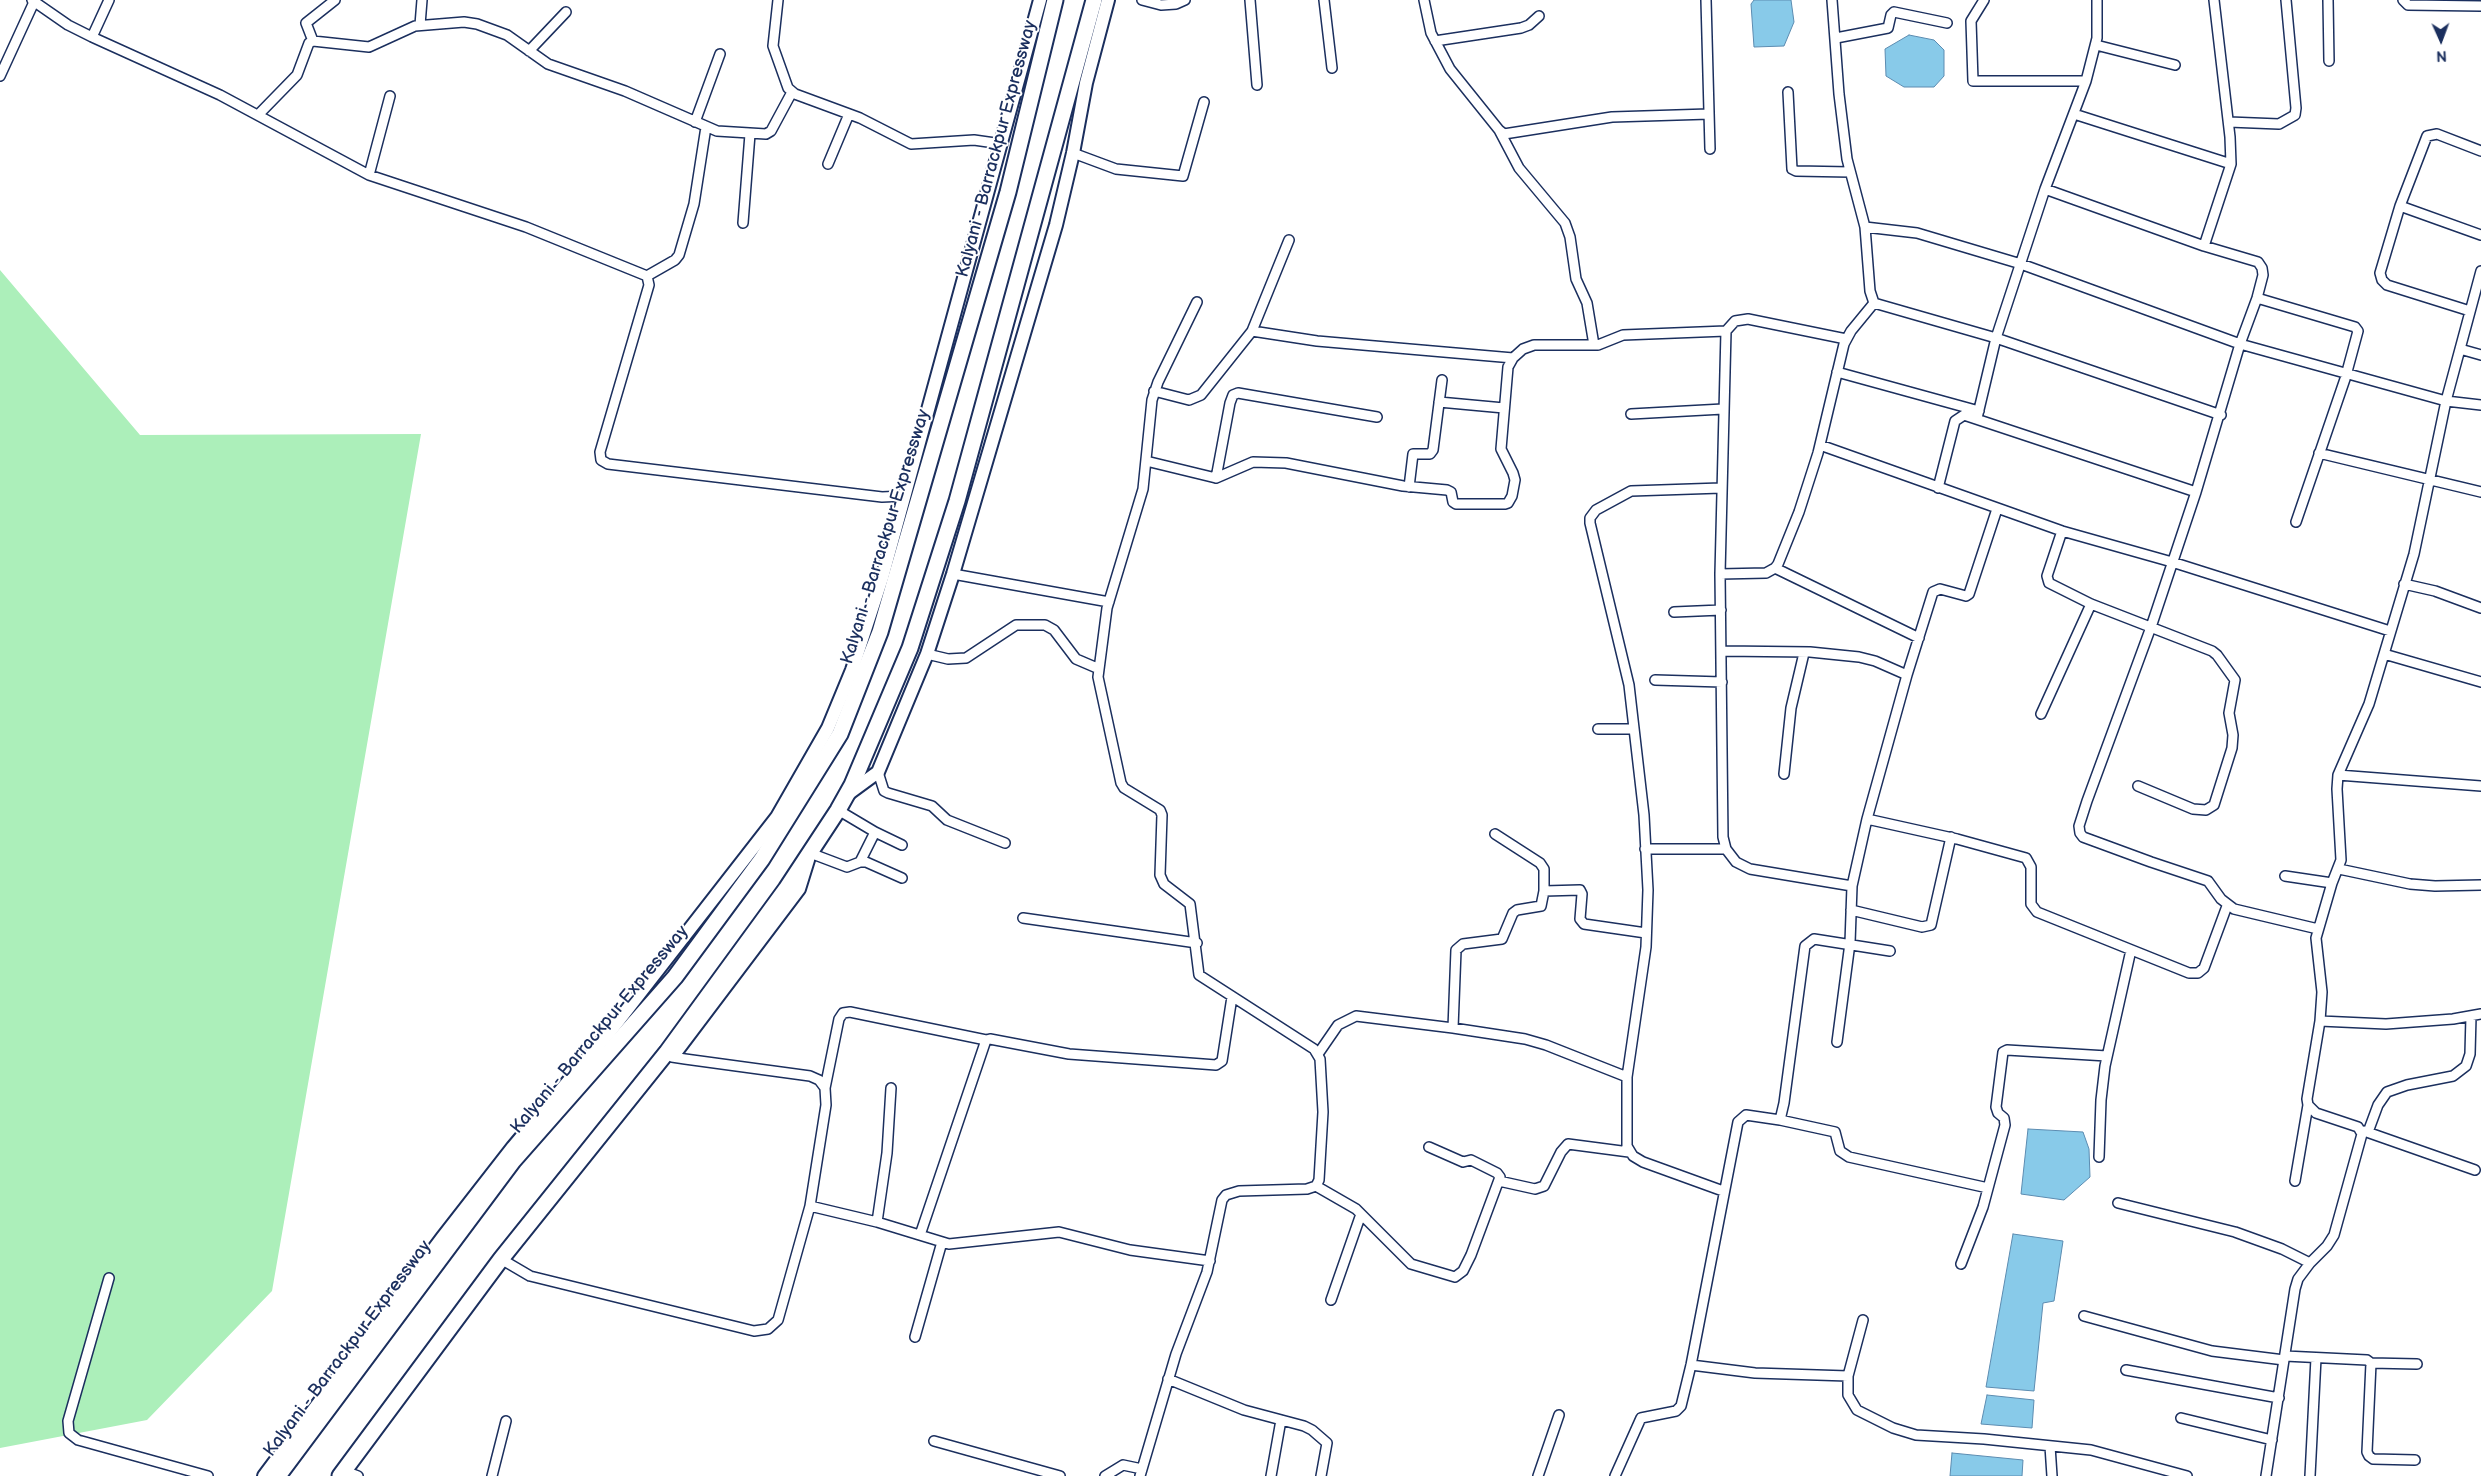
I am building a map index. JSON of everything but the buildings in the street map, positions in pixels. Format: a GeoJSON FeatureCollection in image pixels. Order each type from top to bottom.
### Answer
{"type":"FeatureCollection","features":[{"type":"Feature","properties":{"kind":"highway","name":"Kalyani - Barrackpur Expressway"},"geometry":{"type":"LineString","coordinates":[[278,1476],[447,1240],[675,977],[762,859],[840,734],[880,632],[1008,192],[1055,0]]}},
{"type":"Feature","properties":{"kind":"highway"},"geometry":{"type":"LineString","coordinates":[[349,1475],[504,1261],[670,1054],[848,794],[910,648],[957,501],[1094,0]]}},
{"type":"Feature","properties":{"kind":"street"},"geometry":{"type":"LineString","coordinates":[[92,37],[109,0]]}},
{"type":"Feature","properties":{"kind":"street"},"geometry":{"type":"LineString","coordinates":[[313,41],[306,23],[335,0]]}},
{"type":"Feature","properties":{"kind":"street"},"geometry":{"type":"LineString","coordinates":[[420,25],[422,0]]}},
{"type":"Feature","properties":{"kind":"street"},"geometry":{"type":"LineString","coordinates":[[778,0],[773,46],[788,88],[792,92],[849,114],[911,144],[974,140],[1002,144]]}},
{"type":"Feature","properties":{"kind":"street"},"geometry":{"type":"LineString","coordinates":[[264,1476],[447,1240],[514,1146],[608,1034],[777,818],[828,728],[852,670],[904,496],[1040,0]]}},
{"type":"Feature","properties":{"kind":"street"},"geometry":{"type":"LineString","coordinates":[[848,794],[878,772],[927,654],[953,574],[1056,225],[1074,153],[1086,83],[1108,0]]}},
{"type":"Feature","properties":{"kind":"street"},"geometry":{"type":"LineString","coordinates":[[1142,0],[1161,5],[1176,4],[1186,0]]}},
{"type":"Feature","properties":{"kind":"street"},"geometry":{"type":"LineString","coordinates":[[1250,0],[1257,85]]}},
{"type":"Feature","properties":{"kind":"street"},"geometry":{"type":"LineString","coordinates":[[1324,0],[1332,68]]}},
{"type":"Feature","properties":{"kind":"street"},"geometry":{"type":"LineString","coordinates":[[1424,0],[1435,41],[1450,69],[1499,130],[1519,168],[1565,223],[1570,237],[1576,279],[1587,303],[1594,345]]}},
{"type":"Feature","properties":{"kind":"street"},"geometry":{"type":"LineString","coordinates":[[1706,0],[1710,149]]}},
{"type":"Feature","properties":{"kind":"street"},"geometry":{"type":"LineString","coordinates":[[1832,0],[1839,94],[1850,172],[1865,227],[1870,291],[1874,303]]}},
{"type":"Feature","properties":{"kind":"street"},"geometry":{"type":"LineString","coordinates":[[1984,0],[1971,21],[1973,81],[2086,81]]}},
{"type":"Feature","properties":{"kind":"street"},"geometry":{"type":"LineString","coordinates":[[1978,414],[1996,338],[2022,264],[2045,189],[2086,81],[2096,45],[2097,0]]}},
{"type":"Feature","properties":{"kind":"street"},"geometry":{"type":"LineString","coordinates":[[2204,246],[2231,164],[2229,122],[2214,0]]}},
{"type":"Feature","properties":{"kind":"street"},"geometry":{"type":"LineString","coordinates":[[2229,122],[2279,124],[2295,115],[2296,108],[2286,0]]}},
{"type":"Feature","properties":{"kind":"street"},"geometry":{"type":"LineString","coordinates":[[2328,0],[2329,61]]}},
{"type":"Feature","properties":{"kind":"street"},"geometry":{"type":"LineString","coordinates":[[2403,0],[2408,5],[2481,6]]}},
{"type":"Feature","properties":{"kind":"street"},"geometry":{"type":"LineString","coordinates":[[0,76],[33,1],[92,37],[204,87],[369,175],[526,226],[647,276],[650,285],[600,452],[601,460],[608,464],[882,497],[904,496]]}},
{"type":"Feature","properties":{"kind":"street"},"geometry":{"type":"LineString","coordinates":[[529,51],[566,12]]}},
{"type":"Feature","properties":{"kind":"street"},"geometry":{"type":"LineString","coordinates":[[1836,38],[1888,28],[1890,15],[1894,12],[1947,23]]}},
{"type":"Feature","properties":{"kind":"street"},"geometry":{"type":"LineString","coordinates":[[1435,41],[1526,27],[1538,16]]}},
{"type":"Feature","properties":{"kind":"street"},"geometry":{"type":"LineString","coordinates":[[313,41],[369,47],[420,25],[464,22],[477,24],[507,35],[548,64],[625,91],[706,127],[724,132],[761,135],[771,130],[792,92]]}},
{"type":"Feature","properties":{"kind":"street"},"geometry":{"type":"LineString","coordinates":[[258,115],[297,75],[310,43],[313,41]]}},
{"type":"Feature","properties":{"kind":"street"},"geometry":{"type":"LineString","coordinates":[[2096,45],[2175,65]]}},
{"type":"Feature","properties":{"kind":"street"},"geometry":{"type":"LineString","coordinates":[[695,122],[720,54]]}},
{"type":"Feature","properties":{"kind":"street"},"geometry":{"type":"LineString","coordinates":[[1788,92],[1792,169],[1796,171],[1850,172]]}},
{"type":"Feature","properties":{"kind":"street"},"geometry":{"type":"LineString","coordinates":[[369,175],[390,96]]}},
{"type":"Feature","properties":{"kind":"street"},"geometry":{"type":"LineString","coordinates":[[1074,153],[1116,169],[1183,176],[1204,102]]}},
{"type":"Feature","properties":{"kind":"street"},"geometry":{"type":"LineString","coordinates":[[828,164],[849,114]]}},
{"type":"Feature","properties":{"kind":"street"},"geometry":{"type":"LineString","coordinates":[[1499,130],[1509,134],[1618,116],[1709,114]]}},
{"type":"Feature","properties":{"kind":"street"},"geometry":{"type":"LineString","coordinates":[[2074,114],[2231,164]]}},
{"type":"Feature","properties":{"kind":"street"},"geometry":{"type":"LineString","coordinates":[[647,276],[675,260],[679,255],[694,204],[706,127]]}},
{"type":"Feature","properties":{"kind":"street"},"geometry":{"type":"LineString","coordinates":[[743,223],[750,134]]}},
{"type":"Feature","properties":{"kind":"street"},"geometry":{"type":"LineString","coordinates":[[2470,311],[2387,285],[2382,280],[2381,268],[2400,206],[2425,140],[2429,135],[2437,134],[2481,151]]}},
{"type":"Feature","properties":{"kind":"street"},"geometry":{"type":"LineString","coordinates":[[2045,189],[2204,246],[2258,262],[2262,268],[2263,275],[2257,298],[2240,344],[2221,415],[2196,492],[2151,627],[2087,801],[2079,826],[2080,833],[2083,837],[2208,881],[2227,906],[2318,929]]}},
{"type":"Feature","properties":{"kind":"street"},"geometry":{"type":"LineString","coordinates":[[2400,206],[2481,235]]}},
{"type":"Feature","properties":{"kind":"street"},"geometry":{"type":"LineString","coordinates":[[1865,227],[1917,233],[2022,264],[2240,344],[2446,401],[2481,404]]}},
{"type":"Feature","properties":{"kind":"street"},"geometry":{"type":"LineString","coordinates":[[1154,391],[1189,400],[1201,396],[1252,331],[1289,240]]}},
{"type":"Feature","properties":{"kind":"street"},"geometry":{"type":"LineString","coordinates":[[2295,1181],[2320,1021],[2322,992],[2316,938],[2332,883],[2341,860],[2338,775],[2369,704],[2414,554],[2446,401],[2481,271]]}},
{"type":"Feature","properties":{"kind":"street"},"geometry":{"type":"LineString","coordinates":[[2257,298],[2357,329],[2358,334],[2347,374],[2296,522]]}},
{"type":"Feature","properties":{"kind":"street"},"geometry":{"type":"LineString","coordinates":[[1197,302],[1154,391],[1140,503],[1109,602],[1097,668],[1121,783],[1124,788],[1160,810],[1162,819],[1161,880],[1190,904],[1197,943],[1199,975],[1314,1049],[1318,1054],[1324,1103],[1316,1186]]}},
{"type":"Feature","properties":{"kind":"street"},"geometry":{"type":"LineString","coordinates":[[1874,303],[1996,338],[2221,415]]}},
{"type":"Feature","properties":{"kind":"street"},"geometry":{"type":"LineString","coordinates":[[1775,568],[1799,512],[1820,445],[1846,339],[1874,303]]}},
{"type":"Feature","properties":{"kind":"street"},"geometry":{"type":"LineString","coordinates":[[1846,339],[1748,319],[1735,321],[1726,331],[1720,574],[1723,837],[1726,849],[1736,862],[1750,870],[1852,886]]}},
{"type":"Feature","properties":{"kind":"street"},"geometry":{"type":"LineString","coordinates":[[1252,331],[1317,341],[1513,358]]}},
{"type":"Feature","properties":{"kind":"street"},"geometry":{"type":"LineString","coordinates":[[1146,461],[1216,478],[1257,461],[1286,463],[1409,487],[1449,490],[1456,504],[1508,503],[1512,496],[1514,477],[1501,449],[1508,367],[1513,358],[1528,346],[1594,345],[1602,344],[1623,335],[1726,331]]}},
{"type":"Feature","properties":{"kind":"street"},"geometry":{"type":"LineString","coordinates":[[2460,349],[2481,355]]}},
{"type":"Feature","properties":{"kind":"street"},"geometry":{"type":"LineString","coordinates":[[1837,372],[1978,414],[2196,492]]}},
{"type":"Feature","properties":{"kind":"street"},"geometry":{"type":"LineString","coordinates":[[1409,487],[1413,454],[1430,454],[1433,450],[1442,380]]}},
{"type":"Feature","properties":{"kind":"street"},"geometry":{"type":"LineString","coordinates":[[1216,478],[1230,403],[1233,395],[1238,393],[1377,417]]}},
{"type":"Feature","properties":{"kind":"street"},"geometry":{"type":"LineString","coordinates":[[1439,402],[1504,408]]}},
{"type":"Feature","properties":{"kind":"street"},"geometry":{"type":"LineString","coordinates":[[1631,414],[1723,409]]}},
{"type":"Feature","properties":{"kind":"street"},"geometry":{"type":"LineString","coordinates":[[1938,488],[1955,421],[1964,415],[1978,414]]}},
{"type":"Feature","properties":{"kind":"street"},"geometry":{"type":"LineString","coordinates":[[1820,445],[2062,531],[2172,562],[2390,631]]}},
{"type":"Feature","properties":{"kind":"street"},"geometry":{"type":"LineString","coordinates":[[2320,453],[2481,492]]}},
{"type":"Feature","properties":{"kind":"street"},"geometry":{"type":"LineString","coordinates":[[1629,1152],[1626,1146],[1627,1077],[1644,971],[1648,890],[1644,815],[1629,685],[1590,518],[1596,510],[1631,491],[1721,488]]}},
{"type":"Feature","properties":{"kind":"street"},"geometry":{"type":"LineString","coordinates":[[1836,1042],[1850,943],[1852,886],[1867,819],[1907,675],[1933,592],[1940,589],[1966,596],[1969,594],[1997,509]]}},
{"type":"Feature","properties":{"kind":"street"},"geometry":{"type":"LineString","coordinates":[[2062,531],[2048,581],[2091,604],[2212,651],[2233,676],[2236,684],[2229,713],[2233,742],[2214,805],[2206,810],[2193,809],[2138,786]]}},
{"type":"Feature","properties":{"kind":"street"},"geometry":{"type":"LineString","coordinates":[[1720,574],[1758,574],[1775,568],[1919,638]]}},
{"type":"Feature","properties":{"kind":"street"},"geometry":{"type":"LineString","coordinates":[[953,574],[1109,602]]}},
{"type":"Feature","properties":{"kind":"street"},"geometry":{"type":"LineString","coordinates":[[2404,584],[2435,591],[2481,608]]}},
{"type":"Feature","properties":{"kind":"street"},"geometry":{"type":"LineString","coordinates":[[2041,714],[2091,604]]}},
{"type":"Feature","properties":{"kind":"street"},"geometry":{"type":"LineString","coordinates":[[1674,612],[1721,610]]}},
{"type":"Feature","properties":{"kind":"street"},"geometry":{"type":"LineString","coordinates":[[927,654],[948,659],[966,658],[1016,625],[1045,625],[1054,630],[1076,659],[1097,668]]}},
{"type":"Feature","properties":{"kind":"street"},"geometry":{"type":"LineString","coordinates":[[1722,652],[1804,652],[1868,659],[1907,675]]}},
{"type":"Feature","properties":{"kind":"street"},"geometry":{"type":"LineString","coordinates":[[1784,774],[1791,708],[1804,652]]}},
{"type":"Feature","properties":{"kind":"street"},"geometry":{"type":"LineString","coordinates":[[2384,654],[2481,682]]}},
{"type":"Feature","properties":{"kind":"street"},"geometry":{"type":"LineString","coordinates":[[1655,680],[1722,682]]}},
{"type":"Feature","properties":{"kind":"street"},"geometry":{"type":"LineString","coordinates":[[1598,729],[1634,729]]}},
{"type":"Feature","properties":{"kind":"street"},"geometry":{"type":"LineString","coordinates":[[878,772],[884,791],[932,806],[947,820],[1005,843]]}},
{"type":"Feature","properties":{"kind":"street"},"geometry":{"type":"LineString","coordinates":[[2338,775],[2481,786]]}},
{"type":"Feature","properties":{"kind":"street"},"geometry":{"type":"LineString","coordinates":[[838,810],[875,832],[902,845]]}},
{"type":"Feature","properties":{"kind":"street"},"geometry":{"type":"LineString","coordinates":[[1867,819],[1951,837],[2026,858],[2031,867],[2032,908],[2037,912],[2190,973],[2198,973],[2204,968],[2227,906]]}},
{"type":"Feature","properties":{"kind":"street"},"geometry":{"type":"LineString","coordinates":[[860,862],[875,832]]}},
{"type":"Feature","properties":{"kind":"street"},"geometry":{"type":"LineString","coordinates":[[1453,1028],[1456,950],[1463,944],[1502,939],[1513,912],[1541,906],[1544,890],[1544,869],[1540,863],[1496,834]]}},
{"type":"Feature","properties":{"kind":"street"},"geometry":{"type":"LineString","coordinates":[[1851,910],[1922,927],[1931,925],[1951,837]]}},
{"type":"Feature","properties":{"kind":"street"},"geometry":{"type":"LineString","coordinates":[[1645,849],[1726,849]]}},
{"type":"Feature","properties":{"kind":"street"},"geometry":{"type":"LineString","coordinates":[[810,852],[847,867],[860,862],[902,878]]}},
{"type":"Feature","properties":{"kind":"street"},"geometry":{"type":"LineString","coordinates":[[2339,869],[2410,884],[2435,886],[2481,885]]}},
{"type":"Feature","properties":{"kind":"street"},"geometry":{"type":"LineString","coordinates":[[2285,876],[2332,883]]}},
{"type":"Feature","properties":{"kind":"street"},"geometry":{"type":"LineString","coordinates":[[1544,890],[1580,890],[1582,894],[1580,919],[1584,924],[1646,933]]}},
{"type":"Feature","properties":{"kind":"street"},"geometry":{"type":"LineString","coordinates":[[1024,918],[1197,943]]}},
{"type":"Feature","properties":{"kind":"street"},"geometry":{"type":"LineString","coordinates":[[1780,1120],[1805,946],[1814,939],[1850,943],[1890,951]]}},
{"type":"Feature","properties":{"kind":"street"},"geometry":{"type":"LineString","coordinates":[[2099,1157],[2101,1100],[2107,1056],[2132,950]]}},
{"type":"Feature","properties":{"kind":"street"},"geometry":{"type":"LineString","coordinates":[[504,1261],[538,1278],[754,1331],[761,1330],[778,1320],[810,1206],[826,1105],[825,1088],[839,1018],[847,1012],[986,1040],[990,1039],[1069,1054],[1219,1064],[1222,1060],[1232,997]]}},
{"type":"Feature","properties":{"kind":"street"},"geometry":{"type":"LineString","coordinates":[[2320,1021],[2386,1024],[2481,1014]]}},
{"type":"Feature","properties":{"kind":"street"},"geometry":{"type":"LineString","coordinates":[[1318,1054],[1338,1025],[1356,1016],[1453,1028],[1537,1042],[1627,1077]]}},
{"type":"Feature","properties":{"kind":"street"},"geometry":{"type":"LineString","coordinates":[[2266,1476],[2295,1289],[2298,1279],[2310,1263],[2327,1246],[2337,1228],[2361,1137],[2387,1092],[2407,1085],[2452,1076],[2466,1066],[2470,1054],[2471,1016]]}},
{"type":"Feature","properties":{"kind":"street"},"geometry":{"type":"LineString","coordinates":[[920,1235],[986,1040]]}},
{"type":"Feature","properties":{"kind":"street"},"geometry":{"type":"LineString","coordinates":[[1960,1264],[1988,1188],[2005,1125],[2004,1118],[1998,1113],[1996,1107],[2003,1052],[2007,1050],[2107,1056]]}},
{"type":"Feature","properties":{"kind":"street"},"geometry":{"type":"LineString","coordinates":[[670,1054],[801,1074],[819,1080],[825,1088]]}},
{"type":"Feature","properties":{"kind":"street"},"geometry":{"type":"LineString","coordinates":[[877,1222],[887,1153],[891,1088]]}},
{"type":"Feature","properties":{"kind":"street"},"geometry":{"type":"LineString","coordinates":[[2308,1105],[2316,1113],[2475,1170]]}},
{"type":"Feature","properties":{"kind":"street"},"geometry":{"type":"LineString","coordinates":[[1615,1476],[1641,1418],[1679,1410],[1692,1366],[1723,1191],[1738,1122],[1742,1117],[1746,1115],[1780,1120],[1834,1132],[1840,1151],[1849,1158],[1988,1188]]}},
{"type":"Feature","properties":{"kind":"street"},"geometry":{"type":"LineString","coordinates":[[1500,1181],[1536,1189],[1544,1186],[1561,1152],[1568,1144],[1629,1152],[1654,1167],[1723,1191]]}},
{"type":"Feature","properties":{"kind":"street"},"geometry":{"type":"LineString","coordinates":[[1316,1186],[1361,1214],[1411,1264],[1455,1277],[1463,1272],[1500,1181],[1496,1173],[1471,1160],[1463,1162],[1429,1147]]}},
{"type":"Feature","properties":{"kind":"street"},"geometry":{"type":"LineString","coordinates":[[1105,1476],[1123,1465],[1141,1472],[1168,1379],[1210,1262],[1220,1208],[1226,1195],[1239,1191],[1307,1189],[1316,1186]]}},
{"type":"Feature","properties":{"kind":"street"},"geometry":{"type":"LineString","coordinates":[[2118,1203],[2227,1230],[2282,1250],[2310,1263]]}},
{"type":"Feature","properties":{"kind":"street"},"geometry":{"type":"LineString","coordinates":[[810,1206],[959,1245],[1059,1232],[1130,1250],[1210,1262]]}},
{"type":"Feature","properties":{"kind":"street"},"geometry":{"type":"LineString","coordinates":[[1331,1300],[1361,1214]]}},
{"type":"Feature","properties":{"kind":"street"},"geometry":{"type":"LineString","coordinates":[[915,1337],[942,1242]]}},
{"type":"Feature","properties":{"kind":"street"},"geometry":{"type":"LineString","coordinates":[[109,1278],[68,1421],[69,1433],[78,1440],[208,1476]]}},
{"type":"Feature","properties":{"kind":"street"},"geometry":{"type":"LineString","coordinates":[[2084,1316],[2205,1349],[2284,1358],[2367,1360],[2371,1363],[2417,1364]]}},
{"type":"Feature","properties":{"kind":"street"},"geometry":{"type":"LineString","coordinates":[[1863,1320],[1848,1376],[1848,1395],[1857,1410],[1899,1430],[1916,1434],[2050,1446],[2102,1453],[2187,1476]]}},
{"type":"Feature","properties":{"kind":"street"},"geometry":{"type":"LineString","coordinates":[[2310,1476],[2316,1358]]}},
{"type":"Feature","properties":{"kind":"street"},"geometry":{"type":"LineString","coordinates":[[2371,1363],[2367,1452],[2373,1458],[2415,1460]]}},
{"type":"Feature","properties":{"kind":"street"},"geometry":{"type":"LineString","coordinates":[[1692,1366],[1755,1373],[1848,1376]]}},
{"type":"Feature","properties":{"kind":"street"},"geometry":{"type":"LineString","coordinates":[[2126,1370],[2279,1398]]}},
{"type":"Feature","properties":{"kind":"street"},"geometry":{"type":"LineString","coordinates":[[1168,1379],[1244,1410],[1309,1428],[1325,1440],[1328,1447],[1321,1476]]}},
{"type":"Feature","properties":{"kind":"street"},"geometry":{"type":"LineString","coordinates":[[1538,1476],[1559,1415]]}},
{"type":"Feature","properties":{"kind":"street"},"geometry":{"type":"LineString","coordinates":[[2181,1418],[2272,1440]]}},
{"type":"Feature","properties":{"kind":"street"},"geometry":{"type":"LineString","coordinates":[[1270,1476],[1281,1420]]}},
{"type":"Feature","properties":{"kind":"street"},"geometry":{"type":"LineString","coordinates":[[492,1476],[506,1421]]}},
{"type":"Feature","properties":{"kind":"street"},"geometry":{"type":"LineString","coordinates":[[934,1441],[1060,1476]]}},
{"type":"Feature","properties":{"kind":"street"},"geometry":{"type":"LineString","coordinates":[[2050,1446],[2052,1476]]}},
{"type":"Feature","properties":{"kind":"green space"},"geometry":{"type":"Polygon","coordinates":[[[0,270],[140,435],[421,434],[272,1291],[147,1420],[0,1448],[0,270]]]}},
{"type":"Feature","properties":{"kind":"water"},"geometry":{"type":"Polygon","coordinates":[[[1754,0],[1791,0],[1794,22],[1784,46],[1754,47],[1751,4],[1754,0]]]}},
{"type":"Feature","properties":{"kind":"water"},"geometry":{"type":"Polygon","coordinates":[[[1909,35],[1934,40],[1944,50],[1944,76],[1934,87],[1904,87],[1886,76],[1885,49],[1909,35]]]}},
{"type":"Feature","properties":{"kind":"water"},"geometry":{"type":"Polygon","coordinates":[[[2028,1129],[2083,1132],[2089,1149],[2090,1177],[2064,1200],[2021,1194],[2028,1129]]]}},
{"type":"Feature","properties":{"kind":"water"},"geometry":{"type":"Polygon","coordinates":[[[2013,1234],[2063,1241],[2054,1301],[2043,1303],[2034,1391],[1986,1387],[2013,1234]]]}},
{"type":"Feature","properties":{"kind":"water"},"geometry":{"type":"Polygon","coordinates":[[[1987,1395],[2034,1400],[2032,1428],[1981,1424],[1987,1395]]]}},
{"type":"Feature","properties":{"kind":"water"},"geometry":{"type":"Polygon","coordinates":[[[1952,1453],[2023,1460],[2022,1476],[1950,1476],[1952,1453]]]}}]}
